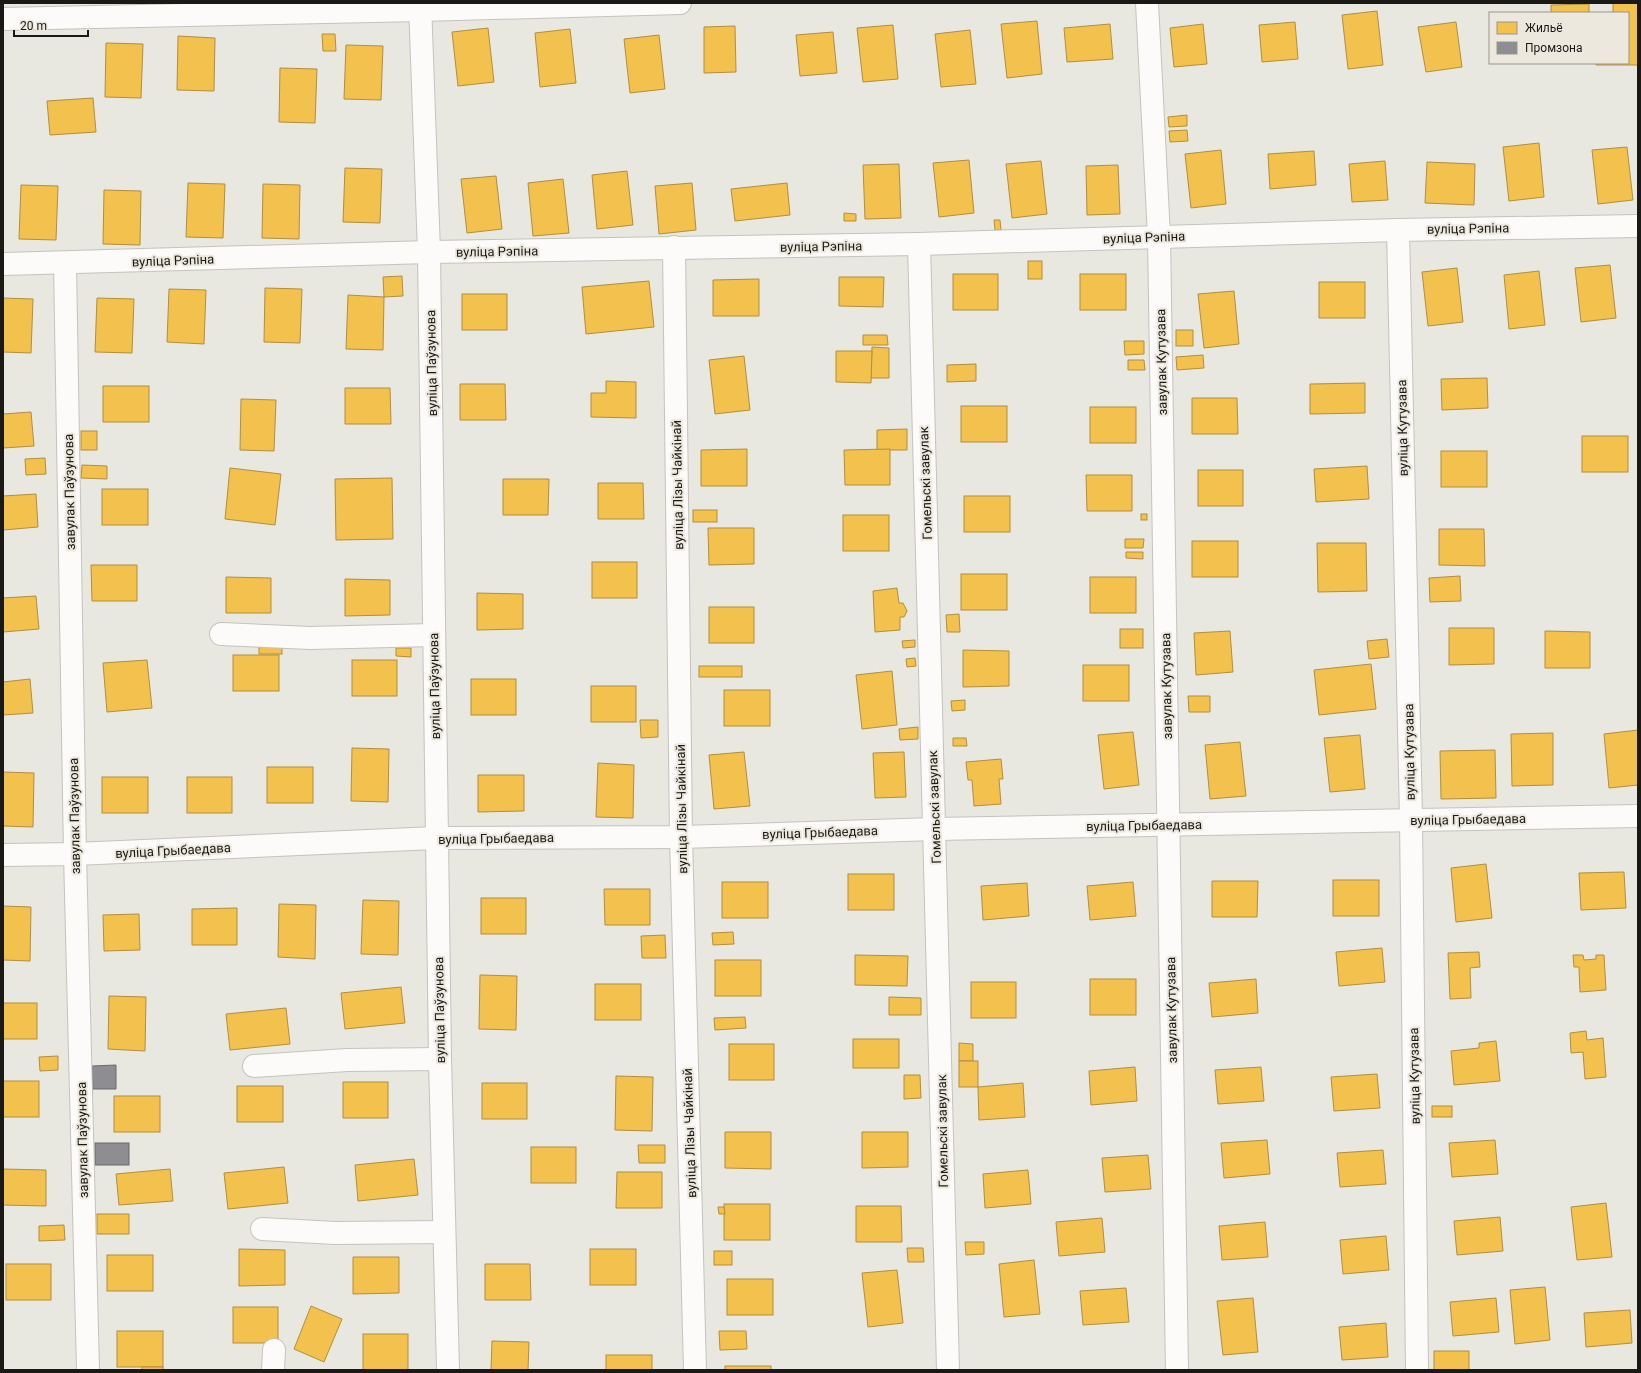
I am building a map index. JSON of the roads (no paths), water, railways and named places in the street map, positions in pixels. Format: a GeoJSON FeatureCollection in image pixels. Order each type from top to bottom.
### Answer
{"type":"FeatureCollection","features":[{"type":"Feature","properties":{"kind":"street"},"geometry":{"type":"LineString","coordinates":[[3,19],[421,7],[680,3]]}},
{"type":"Feature","properties":{"kind":"street","name":"завулак Кутузава"},"geometry":{"type":"LineString","coordinates":[[1147,3],[1159,236],[1177,1370]]}},
{"type":"Feature","properties":{"kind":"street","name":"вуліца Паўзунова"},"geometry":{"type":"LineString","coordinates":[[421,7],[429,252],[436,838],[448,1370]]}},
{"type":"Feature","properties":{"kind":"street","name":"вуліца Рэпіна"},"geometry":{"type":"LineString","coordinates":[[3,264],[429,252],[919,244],[1398,230],[1638,226]]}},
{"type":"Feature","properties":{"kind":"street","name":"вуліца Кутузава"},"geometry":{"type":"LineString","coordinates":[[1398,230],[1411,819],[1417,1370]]}},
{"type":"Feature","properties":{"kind":"street","name":"Гомельскі завулак"},"geometry":{"type":"LineString","coordinates":[[919,244],[948,1370]]}},
{"type":"Feature","properties":{"kind":"street","name":"вуліца Лізы Чайкінай"},"geometry":{"type":"LineString","coordinates":[[674,247],[681,836],[695,1370]]}},
{"type":"Feature","properties":{"kind":"street","name":"завулак Паўзунова"},"geometry":{"type":"LineString","coordinates":[[65,263],[75,854],[88,1370]]}},
{"type":"Feature","properties":{"kind":"street"},"geometry":{"type":"LineString","coordinates":[[221,634],[310,638],[433,635]]}},
{"type":"Feature","properties":{"kind":"street","name":"вуліца Грыбаедава"},"geometry":{"type":"LineString","coordinates":[[3,855],[75,854],[436,838],[681,836],[1411,819],[1638,816]]}},
{"type":"Feature","properties":{"kind":"street"},"geometry":{"type":"LineString","coordinates":[[254,1066],[347,1060],[440,1059]]}},
{"type":"Feature","properties":{"kind":"street"},"geometry":{"type":"LineString","coordinates":[[262,1229],[335,1232],[444,1232]]}}]}
